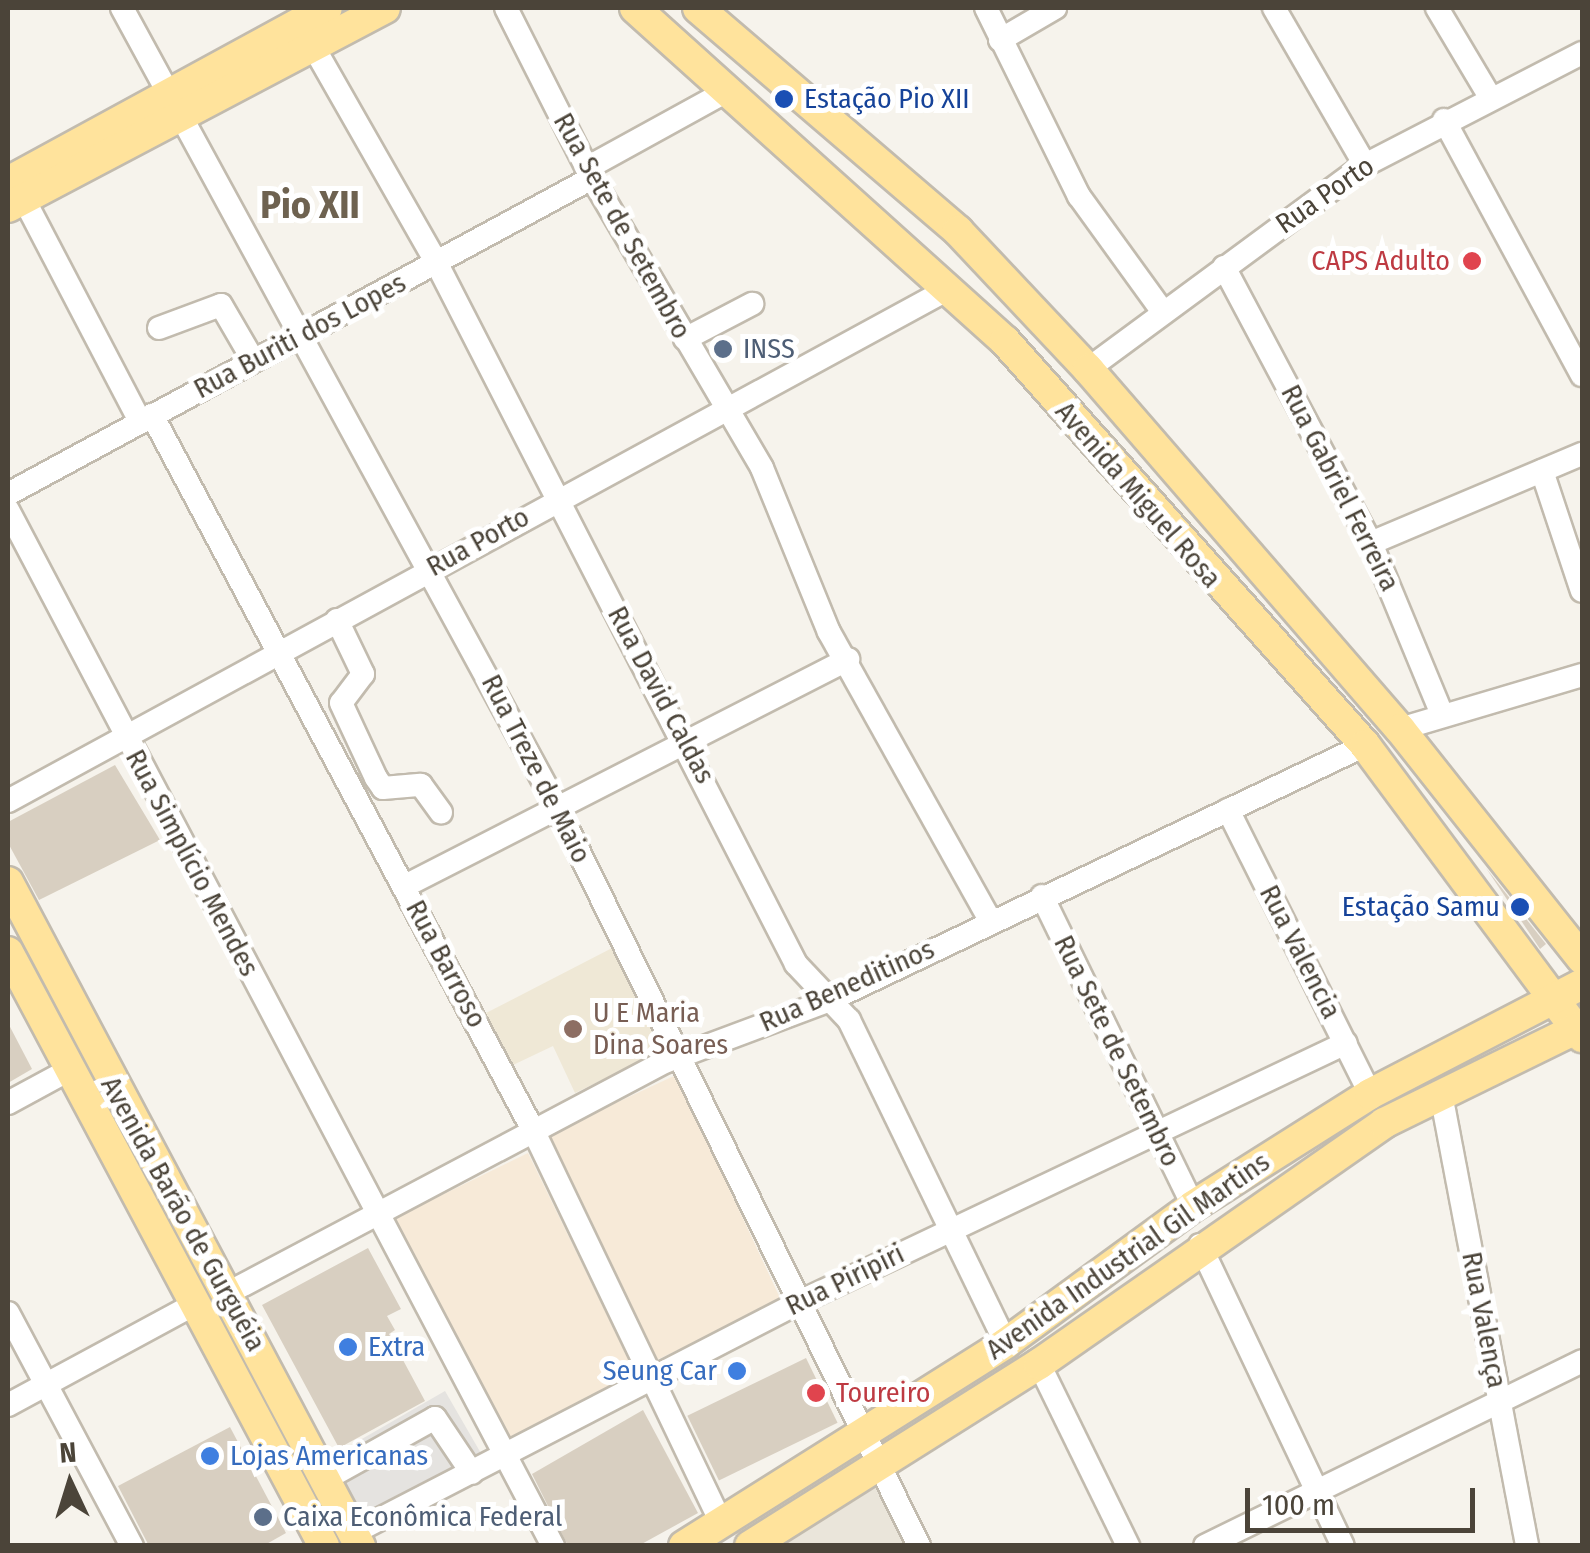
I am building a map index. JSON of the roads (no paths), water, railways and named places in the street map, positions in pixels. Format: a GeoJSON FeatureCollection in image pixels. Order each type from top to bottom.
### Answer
{"type":"FeatureCollection","features":[{"type":"Feature","properties":{"kind":"main road"},"geometry":{"type":"LineString","coordinates":[[12,187],[175,106],[308,21],[384,8]]}},
{"type":"Feature","properties":{"kind":"main road","name":"Avenida Miguel Rosa"},"geometry":{"type":"LineString","coordinates":[[635,8],[950,288],[1365,745],[1569,991],[1581,1030]]}},
{"type":"Feature","properties":{"kind":"main road","name":"Avenida Miguel Rosa"},"geometry":{"type":"LineString","coordinates":[[698,8],[958,231],[1088,370],[1400,729],[1582,959]]}},
{"type":"Feature","properties":{"kind":"main road","name":"Avenida Barão de Gurguéia"},"geometry":{"type":"LineString","coordinates":[[8,882],[356,1539]]}},
{"type":"Feature","properties":{"kind":"main road","name":"Avenida Barão de Gurguéia"},"geometry":{"type":"LineString","coordinates":[[8,952],[320,1544]]}},
{"type":"Feature","properties":{"kind":"main road","name":"Avenida Industrial Gil Martins"},"geometry":{"type":"LineString","coordinates":[[684,1546],[1006,1343],[1192,1206],[1370,1094],[1569,991]]}},
{"type":"Feature","properties":{"kind":"main road","name":"Avenida Industrial Gil Martins"},"geometry":{"type":"LineString","coordinates":[[750,1546],[1039,1364],[1200,1244],[1441,1094],[1581,1030]]}},
{"type":"Feature","properties":{"kind":"main road"},"geometry":{"type":"LineString","coordinates":[[1061,1305],[1082,1332]]}},
{"type":"Feature","properties":{"kind":"street","name":"Rua Treze de Maio"},"geometry":{"type":"LineString","coordinates":[[122,8],[303,334],[555,803],[919,1546]]}},
{"type":"Feature","properties":{"kind":"street","name":"Rua Sete de Setembro"},"geometry":{"type":"LineString","coordinates":[[506,8],[589,173],[762,468],[829,632],[848,659],[990,920]]}},
{"type":"Feature","properties":{"kind":"street"},"geometry":{"type":"LineString","coordinates":[[986,8],[1079,196],[1164,312]]}},
{"type":"Feature","properties":{"kind":"street"},"geometry":{"type":"LineString","coordinates":[[1000,40],[1055,8]]}},
{"type":"Feature","properties":{"kind":"street"},"geometry":{"type":"LineString","coordinates":[[1274,8],[1366,165]]}},
{"type":"Feature","properties":{"kind":"street"},"geometry":{"type":"LineString","coordinates":[[1437,8],[1490,97]]}},
{"type":"Feature","properties":{"kind":"street","name":"Rua David Caldas"},"geometry":{"type":"LineString","coordinates":[[308,21],[683,738],[796,964],[849,1020],[1006,1343]]}},
{"type":"Feature","properties":{"kind":"street","name":"Rua Porto"},"geometry":{"type":"LineString","coordinates":[[1088,370],[1366,165],[1444,120],[1582,53]]}},
{"type":"Feature","properties":{"kind":"street","name":"Rua Buriti dos Lopes"},"geometry":{"type":"LineString","coordinates":[[8,494],[436,262],[729,90]]}},
{"type":"Feature","properties":{"kind":"street"},"geometry":{"type":"LineString","coordinates":[[1444,120],[1582,375]]}},
{"type":"Feature","properties":{"kind":"street","name":"Rua Barroso"},"geometry":{"type":"LineString","coordinates":[[12,187],[146,418],[405,886],[534,1132],[721,1522]]}},
{"type":"Feature","properties":{"kind":"street","name":"Rua Gabriel Ferreira"},"geometry":{"type":"LineString","coordinates":[[1224,267],[1371,543],[1442,714]]}},
{"type":"Feature","properties":{"kind":"street","name":"Rua Porto"},"geometry":{"type":"LineString","coordinates":[[8,801],[558,498],[950,288]]}},
{"type":"Feature","properties":{"kind":"street"},"geometry":{"type":"LineString","coordinates":[[686,339],[752,304]]}},
{"type":"Feature","properties":{"kind":"street"},"geometry":{"type":"LineString","coordinates":[[159,328],[221,305],[254,360]]}},
{"type":"Feature","properties":{"kind":"street"},"geometry":{"type":"LineString","coordinates":[[1371,543],[1582,454]]}},
{"type":"Feature","properties":{"kind":"street"},"geometry":{"type":"LineString","coordinates":[[1542,471],[1582,591]]}},
{"type":"Feature","properties":{"kind":"street","name":"Rua Simplício Mendes"},"geometry":{"type":"LineString","coordinates":[[8,510],[124,737],[553,1546]]}},
{"type":"Feature","properties":{"kind":"street"},"geometry":{"type":"LineString","coordinates":[[337,620],[363,674],[341,703],[376,778],[383,788],[421,785],[440,813]]}},
{"type":"Feature","properties":{"kind":"street"},"geometry":{"type":"LineString","coordinates":[[405,886],[555,803],[848,659]]}},
{"type":"Feature","properties":{"kind":"street"},"geometry":{"type":"LineString","coordinates":[[1400,729],[1582,675]]}},
{"type":"Feature","properties":{"kind":"street","name":"Rua Beneditinos"},"geometry":{"type":"LineString","coordinates":[[228,1293],[680,1055],[830,1000],[990,920],[1365,745]]}},
{"type":"Feature","properties":{"kind":"street","name":"Rua Valencia"},"geometry":{"type":"LineString","coordinates":[[1228,810],[1370,1094]]}},
{"type":"Feature","properties":{"kind":"street","name":"Rua Sete de Setembro"},"geometry":{"type":"LineString","coordinates":[[1042,896],[1192,1206]]}},
{"type":"Feature","properties":{"kind":"street","name":"Rua Piripiri"},"geometry":{"type":"LineString","coordinates":[[356,1539],[472,1472],[800,1302],[1155,1130],[1346,1043]]}},
{"type":"Feature","properties":{"kind":"street"},"geometry":{"type":"LineString","coordinates":[[8,1103],[69,1070]]}},
{"type":"Feature","properties":{"kind":"street","name":"Rua Valença"},"geometry":{"type":"LineString","coordinates":[[1441,1094],[1527,1546]]}},
{"type":"Feature","properties":{"kind":"street"},"geometry":{"type":"LineString","coordinates":[[1200,1244],[1343,1546]]}},
{"type":"Feature","properties":{"kind":"street"},"geometry":{"type":"LineString","coordinates":[[8,1405],[193,1305]]}},
{"type":"Feature","properties":{"kind":"street"},"geometry":{"type":"LineString","coordinates":[[8,1313],[132,1546]]}},
{"type":"Feature","properties":{"kind":"street"},"geometry":{"type":"LineString","coordinates":[[1205,1546],[1582,1361]]}},
{"type":"Feature","properties":{"kind":"street"},"geometry":{"type":"LineString","coordinates":[[1039,1364],[1128,1546]]}},
{"type":"Feature","properties":{"kind":"street"},"geometry":{"type":"LineString","coordinates":[[324,1480],[436,1418],[472,1472]]}},
{"type":"Feature","properties":{"kind":"place","name":"Estação Pio XII"},"geometry":{"type":"Point","coordinates":[784,99]}},
{"type":"Feature","properties":{"kind":"place","name":"CAPS Adulto"},"geometry":{"type":"Point","coordinates":[1472,261]}},
{"type":"Feature","properties":{"kind":"place","name":"INSS"},"geometry":{"type":"Point","coordinates":[723,349]}},
{"type":"Feature","properties":{"kind":"place","name":"Estação Samu"},"geometry":{"type":"Point","coordinates":[1520,907]}},
{"type":"Feature","properties":{"kind":"place","name":"U E Maria Dina Soares"},"geometry":{"type":"Point","coordinates":[573,1029]}},
{"type":"Feature","properties":{"kind":"place","name":"Extra"},"geometry":{"type":"Point","coordinates":[348,1347]}},
{"type":"Feature","properties":{"kind":"place","name":"Seung Car"},"geometry":{"type":"Point","coordinates":[737,1371]}},
{"type":"Feature","properties":{"kind":"place","name":"Toureiro"},"geometry":{"type":"Point","coordinates":[816,1393]}},
{"type":"Feature","properties":{"kind":"place","name":"Lojas Americanas"},"geometry":{"type":"Point","coordinates":[210,1456]}},
{"type":"Feature","properties":{"kind":"place","name":"Caixa Econômica Federal"},"geometry":{"type":"Point","coordinates":[263,1517]}},
{"type":"Feature","properties":{"kind":"district","name":"Pio XII"},"geometry":{"type":"Point","coordinates":[310,206]}}]}
